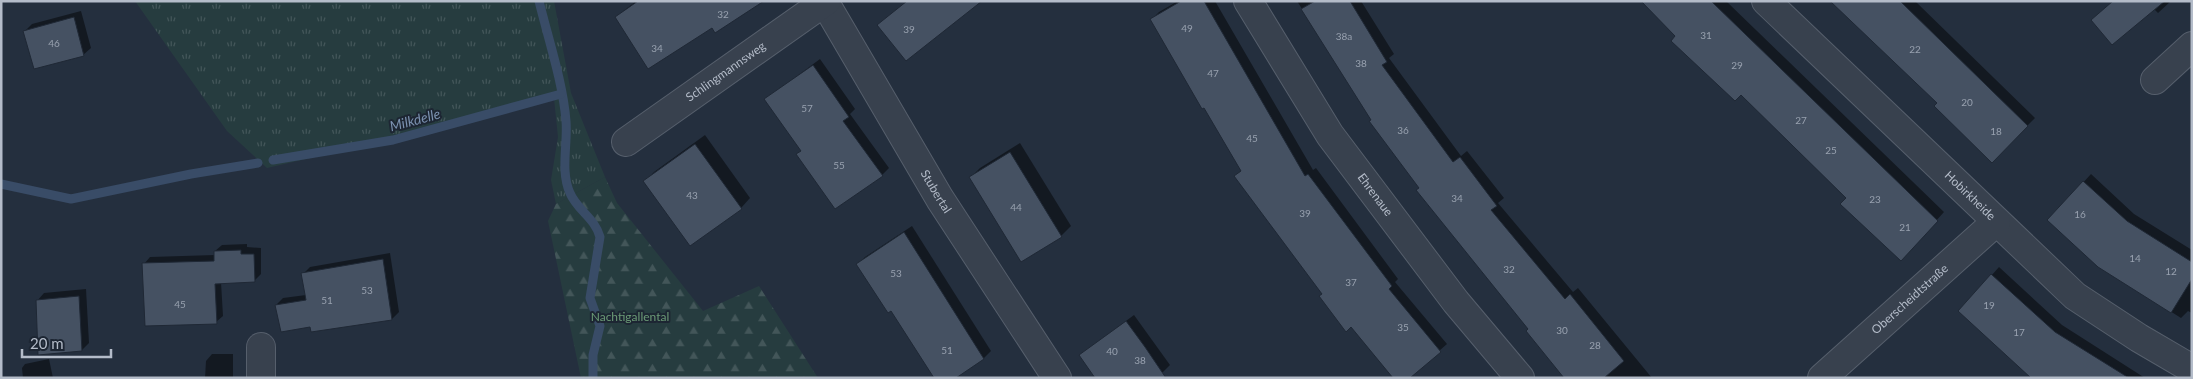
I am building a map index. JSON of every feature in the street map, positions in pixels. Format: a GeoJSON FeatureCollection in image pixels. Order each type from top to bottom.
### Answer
{"type":"FeatureCollection","features":[{"type":"Feature","properties":{"kind":"street","name":"Ehrenaue"},"geometry":{"type":"LineString","coordinates":[[1248,1],[1330,135],[1456,302],[1520,378]]}},
{"type":"Feature","properties":{"kind":"street","name":"Hobirkheide"},"geometry":{"type":"LineString","coordinates":[[1766,1],[2075,296],[2139,338],[2192,369]]}},
{"type":"Feature","properties":{"kind":"street","name":"Schlingmannsweg"},"geometry":{"type":"LineString","coordinates":[[626,142],[825,2]]}},
{"type":"Feature","properties":{"kind":"street","name":"Stubertal"},"geometry":{"type":"LineString","coordinates":[[825,2],[940,199],[1058,378]]}},
{"type":"Feature","properties":{"kind":"street"},"geometry":{"type":"LineString","coordinates":[[2156,80],[2192,46]]}},
{"type":"Feature","properties":{"kind":"street","name":"Oberscheidtstraße"},"geometry":{"type":"LineString","coordinates":[[1822,378],[1996,222]]}},
{"type":"Feature","properties":{"kind":"street"},"geometry":{"type":"LineString","coordinates":[[261,378],[262,347]]}},
{"type":"Feature","properties":{"kind":"green space"},"geometry":{"type":"Polygon","coordinates":[[[135,1],[554,1],[571,93],[605,177],[556,204],[551,180],[558,137],[554,98],[482,118],[267,168],[227,131],[135,1]]]}},
{"type":"Feature","properties":{"kind":"green space","name":"Nachtigallental"},"geometry":{"type":"Polygon","coordinates":[[[605,177],[617,203],[703,311],[759,286],[818,378],[581,378],[548,221],[556,204],[605,177]]]}},
{"type":"Feature","properties":{"kind":"building"},"geometry":{"type":"Polygon","coordinates":[[[638,1],[764,1],[715,33],[712,28],[648,69],[615,17],[638,1]]]}},
{"type":"Feature","properties":{"kind":"building"},"geometry":{"type":"Polygon","coordinates":[[[907,1],[982,1],[906,61],[877,25],[907,1]]]}},
{"type":"Feature","properties":{"kind":"building"},"geometry":{"type":"Polygon","coordinates":[[[1181,1],[1204,1],[1305,176],[1308,174],[1392,286],[1389,289],[1441,352],[1410,378],[1393,378],[1351,327],[1346,332],[1319,296],[1322,294],[1234,176],[1241,171],[1204,108],[1202,109],[1150,19],[1181,1]]]}},
{"type":"Feature","properties":{"kind":"building"},"geometry":{"type":"Polygon","coordinates":[[[1315,1],[1350,1],[1387,62],[1382,65],[1453,162],[1460,157],[1497,206],[1491,210],[1565,299],[1570,294],[1624,361],[1604,378],[1564,378],[1526,331],[1528,329],[1416,190],[1419,188],[1369,121],[1371,120],[1301,9],[1315,1]]]}},
{"type":"Feature","properties":{"kind":"building"},"geometry":{"type":"Polygon","coordinates":[[[1641,1],[1711,1],[1938,221],[1901,261],[1840,204],[1846,198],[1741,95],[1735,101],[1671,41],[1675,36],[1641,1]]]}},
{"type":"Feature","properties":{"kind":"building"},"geometry":{"type":"Polygon","coordinates":[[[1830,1],[1900,1],[2028,126],[1992,163],[1934,106],[1937,103],[1830,1]]]}},
{"type":"Feature","properties":{"kind":"building"},"geometry":{"type":"Polygon","coordinates":[[[2113,1],[2165,1],[2112,45],[2091,20],[2113,1]]]}},
{"type":"Feature","properties":{"kind":"building"},"geometry":{"type":"Polygon","coordinates":[[[74,17],[84,56],[34,69],[23,31],[74,17]]]}},
{"type":"Feature","properties":{"kind":"building"},"geometry":{"type":"Polygon","coordinates":[[[813,65],[849,117],[843,121],[883,176],[835,209],[796,154],[801,151],[764,99],[813,65]]]}},
{"type":"Feature","properties":{"kind":"building"},"geometry":{"type":"Polygon","coordinates":[[[695,144],[742,209],[690,246],[643,181],[695,144]]]}},
{"type":"Feature","properties":{"kind":"building"},"geometry":{"type":"Polygon","coordinates":[[[1010,152],[1062,237],[1021,262],[969,177],[1010,152]]]}},
{"type":"Feature","properties":{"kind":"building"},"geometry":{"type":"Polygon","coordinates":[[[2083,181],[2127,221],[2192,262],[2192,279],[2171,313],[2098,267],[2047,220],[2083,181]]]}},
{"type":"Feature","properties":{"kind":"building"},"geometry":{"type":"Polygon","coordinates":[[[904,232],[984,359],[956,378],[934,378],[891,311],[888,313],[856,264],[904,232]]]}},
{"type":"Feature","properties":{"kind":"building"},"geometry":{"type":"Polygon","coordinates":[[[241,250],[241,254],[254,254],[255,282],[215,284],[217,324],[145,326],[142,263],[214,261],[214,251],[241,250]]]}},
{"type":"Feature","properties":{"kind":"building"},"geometry":{"type":"Polygon","coordinates":[[[383,259],[392,320],[311,332],[310,327],[281,332],[275,305],[306,300],[301,273],[383,259]]]}},
{"type":"Feature","properties":{"kind":"building"},"geometry":{"type":"Polygon","coordinates":[[[1991,274],[2055,332],[2129,378],[2031,378],[1958,311],[1991,274]]]}},
{"type":"Feature","properties":{"kind":"building"},"geometry":{"type":"Polygon","coordinates":[[[79,296],[82,351],[38,355],[36,300],[79,296]]]}},
{"type":"Feature","properties":{"kind":"building"},"geometry":{"type":"Polygon","coordinates":[[[1126,321],[1166,378],[1095,378],[1079,355],[1126,321]]]}},
{"type":"Feature","properties":{"kind":"waterway"},"geometry":{"type":"LineString","coordinates":[[539,1],[559,76],[564,106],[566,121],[565,176],[567,185],[573,199],[598,230],[600,237],[590,298],[600,326],[593,355],[593,378]]}},
{"type":"Feature","properties":{"kind":"waterway","name":"Milkdelle"},"geometry":{"type":"LineString","coordinates":[[273,160],[393,140],[561,94]]}},
{"type":"Feature","properties":{"kind":"waterway","name":"Milkdelle"},"geometry":{"type":"LineString","coordinates":[[1,184],[71,199],[191,174],[258,163]]}}]}
